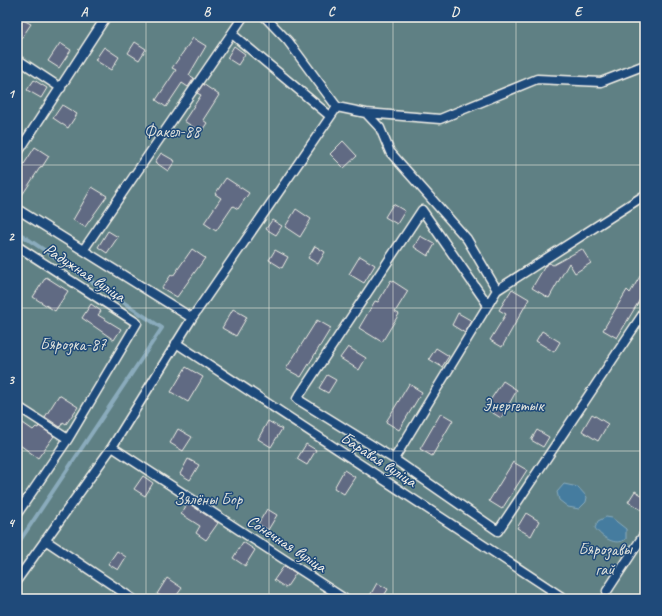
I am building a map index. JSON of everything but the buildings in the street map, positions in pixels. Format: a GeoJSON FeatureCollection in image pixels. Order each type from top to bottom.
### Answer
{"type":"FeatureCollection","features":[{"type":"Feature","properties":{"kind":"lane"},"geometry":{"type":"LineString","coordinates":[[17,154],[106,17]]}},
{"type":"Feature","properties":{"kind":"lane"},"geometry":{"type":"LineString","coordinates":[[84,249],[243,17]]}},
{"type":"Feature","properties":{"kind":"lane"},"geometry":{"type":"LineString","coordinates":[[265,17],[288,41],[337,107],[366,113],[440,119],[537,79],[601,82],[645,65]]}},
{"type":"Feature","properties":{"kind":"lane"},"geometry":{"type":"LineString","coordinates":[[232,34],[330,116]]}},
{"type":"Feature","properties":{"kind":"lane"},"geometry":{"type":"LineString","coordinates":[[17,59],[61,88]]}},
{"type":"Feature","properties":{"kind":"lane"},"geometry":{"type":"LineString","coordinates":[[17,580],[112,447],[192,318],[337,107]]}},
{"type":"Feature","properties":{"kind":"lane"},"geometry":{"type":"LineString","coordinates":[[366,113],[380,128],[390,152],[467,239],[497,290]]}},
{"type":"Feature","properties":{"kind":"lane"},"geometry":{"type":"LineString","coordinates":[[394,459],[497,290],[645,195]]}},
{"type":"Feature","properties":{"kind":"lane"},"geometry":{"type":"LineString","coordinates":[[17,209],[84,249],[192,318]]}},
{"type":"Feature","properties":{"kind":"lane"},"geometry":{"type":"LineString","coordinates":[[488,305],[422,210],[297,399],[394,459],[498,531],[645,311]]}},
{"type":"Feature","properties":{"kind":"lane","name":"Радужная вуліца"},"geometry":{"type":"LineString","coordinates":[[17,246],[137,323],[68,439]]}},
{"type":"Feature","properties":{"kind":"lane","name":"Баравая вуліца"},"geometry":{"type":"LineString","coordinates":[[176,343],[565,599]]}},
{"type":"Feature","properties":{"kind":"lane"},"geometry":{"type":"LineString","coordinates":[[17,406],[68,439],[17,514]]}},
{"type":"Feature","properties":{"kind":"lane","name":"Сонечная вуліца"},"geometry":{"type":"LineString","coordinates":[[112,447],[345,599]]}},
{"type":"Feature","properties":{"kind":"lane"},"geometry":{"type":"LineString","coordinates":[[607,591],[645,533]]}},
{"type":"Feature","properties":{"kind":"lane"},"geometry":{"type":"LineString","coordinates":[[45,540],[133,599]]}},
{"type":"Feature","properties":{"kind":"green space"},"geometry":{"type":"Polygon","coordinates":[[[17,17],[645,17],[645,599],[17,599],[17,17]]]}},
{"type":"Feature","properties":{"kind":"water"},"geometry":{"type":"Polygon","coordinates":[[[564,484],[578,487],[587,497],[586,502],[579,509],[568,507],[559,500],[557,492],[564,484]]]}},
{"type":"Feature","properties":{"kind":"water"},"geometry":{"type":"Polygon","coordinates":[[[606,517],[612,518],[626,529],[626,539],[618,542],[609,540],[601,535],[595,528],[598,521],[606,517]]]}},
{"type":"Feature","properties":{"kind":"waterway"},"geometry":{"type":"LineString","coordinates":[[17,232],[162,328],[17,545]]}},
{"type":"Feature","properties":{"kind":"park label","name":"Факел-88"},"geometry":{"type":"Point","coordinates":[172,131]}},
{"type":"Feature","properties":{"kind":"park label","name":"Бярозка-87"},"geometry":{"type":"Point","coordinates":[73,344]}},
{"type":"Feature","properties":{"kind":"park label","name":"Энергетык"},"geometry":{"type":"Point","coordinates":[513,405]}},
{"type":"Feature","properties":{"kind":"park label","name":"Зялёны Бор"},"geometry":{"type":"Point","coordinates":[208,499]}},
{"type":"Feature","properties":{"kind":"park label","name":"Бярозавы гай"},"geometry":{"type":"Point","coordinates":[605,559]}}]}
